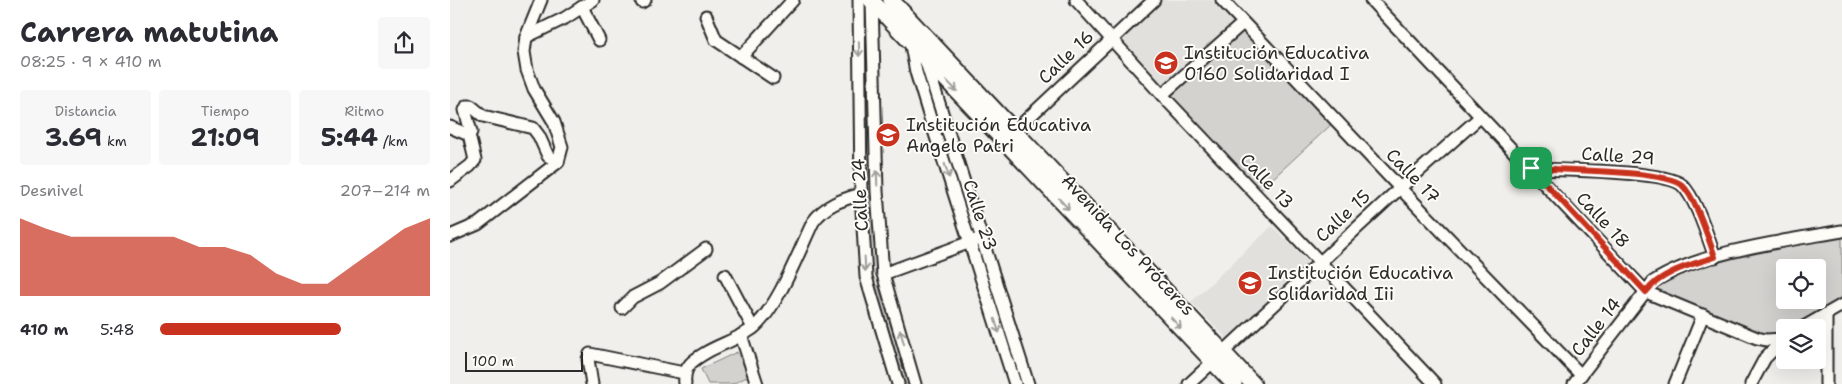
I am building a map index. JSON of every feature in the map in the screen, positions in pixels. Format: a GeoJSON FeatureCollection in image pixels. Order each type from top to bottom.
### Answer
{"type":"FeatureCollection","features":[{"type":"Feature","properties":{"kind":"main road","name":"Avenida Los Próceres"},"geometry":{"type":"LineString","coordinates":[[871,0],[914,35],[1218,357],[1253,384]]}},
{"type":"Feature","properties":{"kind":"main road","name":"Avenida Los Próceres"},"geometry":{"type":"LineString","coordinates":[[891,0],[914,35]]}},
{"type":"Feature","properties":{"kind":"main road","name":"Avenida Los Próceres"},"geometry":{"type":"LineString","coordinates":[[1218,357],[1234,384]]}},
{"type":"Feature","properties":{"kind":"street"},"geometry":{"type":"LineString","coordinates":[[450,236],[478,224],[558,162],[562,147],[554,122],[534,89],[527,70],[524,52],[526,37],[541,0]]}},
{"type":"Feature","properties":{"kind":"street"},"geometry":{"type":"LineString","coordinates":[[526,37],[594,0]]}},
{"type":"Feature","properties":{"kind":"street"},"geometry":{"type":"LineString","coordinates":[[741,56],[793,0]]}},
{"type":"Feature","properties":{"kind":"street","name":"Calle 24"},"geometry":{"type":"LineString","coordinates":[[859,0],[861,194],[866,278],[898,384]]}},
{"type":"Feature","properties":{"kind":"street","name":"Calle 24"},"geometry":{"type":"LineString","coordinates":[[871,0],[877,191],[884,274],[915,384]]}},
{"type":"Feature","properties":{"kind":"street","name":"Calle 13"},"geometry":{"type":"LineString","coordinates":[[1076,0],[1162,95],[1435,384]]}},
{"type":"Feature","properties":{"kind":"street","name":"Calle 16"},"geometry":{"type":"LineString","coordinates":[[1009,136],[1154,0]]}},
{"type":"Feature","properties":{"kind":"street","name":"Calle 17"},"geometry":{"type":"LineString","coordinates":[[1222,0],[1581,375]]}},
{"type":"Feature","properties":{"kind":"street","name":"Calle 18"},"geometry":{"type":"LineString","coordinates":[[1371,0],[1646,292],[1757,338],[1776,339]]}},
{"type":"Feature","properties":{"kind":"street"},"geometry":{"type":"LineString","coordinates":[[582,7],[599,40]]}},
{"type":"Feature","properties":{"kind":"street"},"geometry":{"type":"LineString","coordinates":[[706,16],[716,40],[773,78]]}},
{"type":"Feature","properties":{"kind":"street"},"geometry":{"type":"LineString","coordinates":[[1162,95],[1244,23]]}},
{"type":"Feature","properties":{"kind":"street","name":"Calle 23"},"geometry":{"type":"LineString","coordinates":[[914,35],[930,118],[1016,384]]}},
{"type":"Feature","properties":{"kind":"street","name":"Calle 23"},"geometry":{"type":"LineString","coordinates":[[930,52],[982,238],[1028,384]]}},
{"type":"Feature","properties":{"kind":"street"},"geometry":{"type":"LineString","coordinates":[[450,181],[464,172],[475,160],[469,135],[471,132],[465,110],[469,106],[483,116],[533,128],[539,136],[548,156],[558,162]]}},
{"type":"Feature","properties":{"kind":"street","name":"Calle 15"},"geometry":{"type":"LineString","coordinates":[[1189,384],[1480,116]]}},
{"type":"Feature","properties":{"kind":"street"},"geometry":{"type":"LineString","coordinates":[[450,127],[469,135]]}},
{"type":"Feature","properties":{"kind":"street","name":"Calle 29"},"geometry":{"type":"LineString","coordinates":[[1531,168],[1609,172],[1672,179],[1682,185],[1696,207],[1715,257]]}},
{"type":"Feature","properties":{"kind":"street"},"geometry":{"type":"LineString","coordinates":[[592,384],[588,359],[590,354],[685,378],[690,363],[723,343],[741,336],[764,317],[819,213],[829,206],[861,194]]}},
{"type":"Feature","properties":{"kind":"street","name":"Calle 14"},"geometry":{"type":"LineString","coordinates":[[1574,384],[1653,282],[1664,275],[1715,257],[1780,242],[1842,231]]}},
{"type":"Feature","properties":{"kind":"street"},"geometry":{"type":"LineString","coordinates":[[884,274],[982,238]]}},
{"type":"Feature","properties":{"kind":"street"},"geometry":{"type":"LineString","coordinates":[[622,308],[633,298],[660,283],[706,249]]}},
{"type":"Feature","properties":{"kind":"street"},"geometry":{"type":"LineString","coordinates":[[725,275],[753,328]]}},
{"type":"Feature","properties":{"kind":"street"},"geometry":{"type":"LineString","coordinates":[[1817,319],[1842,305]]}},
{"type":"Feature","properties":{"kind":"street"},"geometry":{"type":"LineString","coordinates":[[1826,314],[1826,384]]}},
{"type":"Feature","properties":{"kind":"street"},"geometry":{"type":"LineString","coordinates":[[1675,384],[1703,316]]}},
{"type":"Feature","properties":{"kind":"street"},"geometry":{"type":"LineString","coordinates":[[741,336],[757,384]]}},
{"type":"Feature","properties":{"kind":"street"},"geometry":{"type":"LineString","coordinates":[[1751,384],[1765,358],[1776,347]]}},
{"type":"Feature","properties":{"kind":"shaded area"},"geometry":{"type":"Polygon","coordinates":[[[864,0],[867,5],[876,273],[868,276],[863,141],[864,0]]]}},
{"type":"Feature","properties":{"kind":"shaded area","name":"Institución Educativa 0160 Solidaridad I"},"geometry":{"type":"Polygon","coordinates":[[[1161,0],[1213,0],[1236,24],[1163,87],[1119,39],[1161,0]]]}},
{"type":"Feature","properties":{"kind":"shaded area"},"geometry":{"type":"Polygon","coordinates":[[[1243,28],[1334,122],[1258,192],[1166,96],[1243,28]]]}},
{"type":"Feature","properties":{"kind":"shaded area"},"geometry":{"type":"Polygon","coordinates":[[[943,119],[979,235],[973,238],[935,121],[943,119]]]}},
{"type":"Feature","properties":{"kind":"shaded area","name":"Institución Educativa Solidaridad Iii"},"geometry":{"type":"Polygon","coordinates":[[[1272,226],[1310,264],[1228,340],[1191,302],[1272,226]]]}},
{"type":"Feature","properties":{"kind":"shaded area"},"geometry":{"type":"Polygon","coordinates":[[[1842,235],[1842,301],[1810,319],[1776,319],[1776,334],[1767,335],[1760,333],[1656,290],[1662,282],[1672,276],[1720,260],[1842,235]]]}},
{"type":"Feature","properties":{"kind":"shaded area"},"geometry":{"type":"Polygon","coordinates":[[[981,242],[1025,384],[1018,384],[974,244],[981,242]]]}},
{"type":"Feature","properties":{"kind":"shaded area"},"geometry":{"type":"Polygon","coordinates":[[[878,285],[909,384],[901,384],[871,288],[878,285]]]}},
{"type":"Feature","properties":{"kind":"shaded area"},"geometry":{"type":"Polygon","coordinates":[[[737,352],[749,376],[732,384],[708,384],[701,369],[737,352]]]}},
{"type":"Feature","properties":{"kind":"place","name":"Institución Educativa 0160 Solidaridad I"},"geometry":{"type":"Point","coordinates":[1166,63]}},
{"type":"Feature","properties":{"kind":"place","name":"Institución Educativa Angelo Patri"},"geometry":{"type":"Point","coordinates":[888,135]}},
{"type":"Feature","properties":{"kind":"place","name":"Institución Educativa Solidaridad Iii"},"geometry":{"type":"Point","coordinates":[1250,283]}},
{"type":"Feature","properties":{"kind":"route"},"geometry":{"type":"LineString","coordinates":[[1531,168],[1609,172],[1660,176],[1672,179],[1682,185],[1696,207],[1715,257],[1664,275],[1653,282],[1646,292],[1531,168]]}}]}
